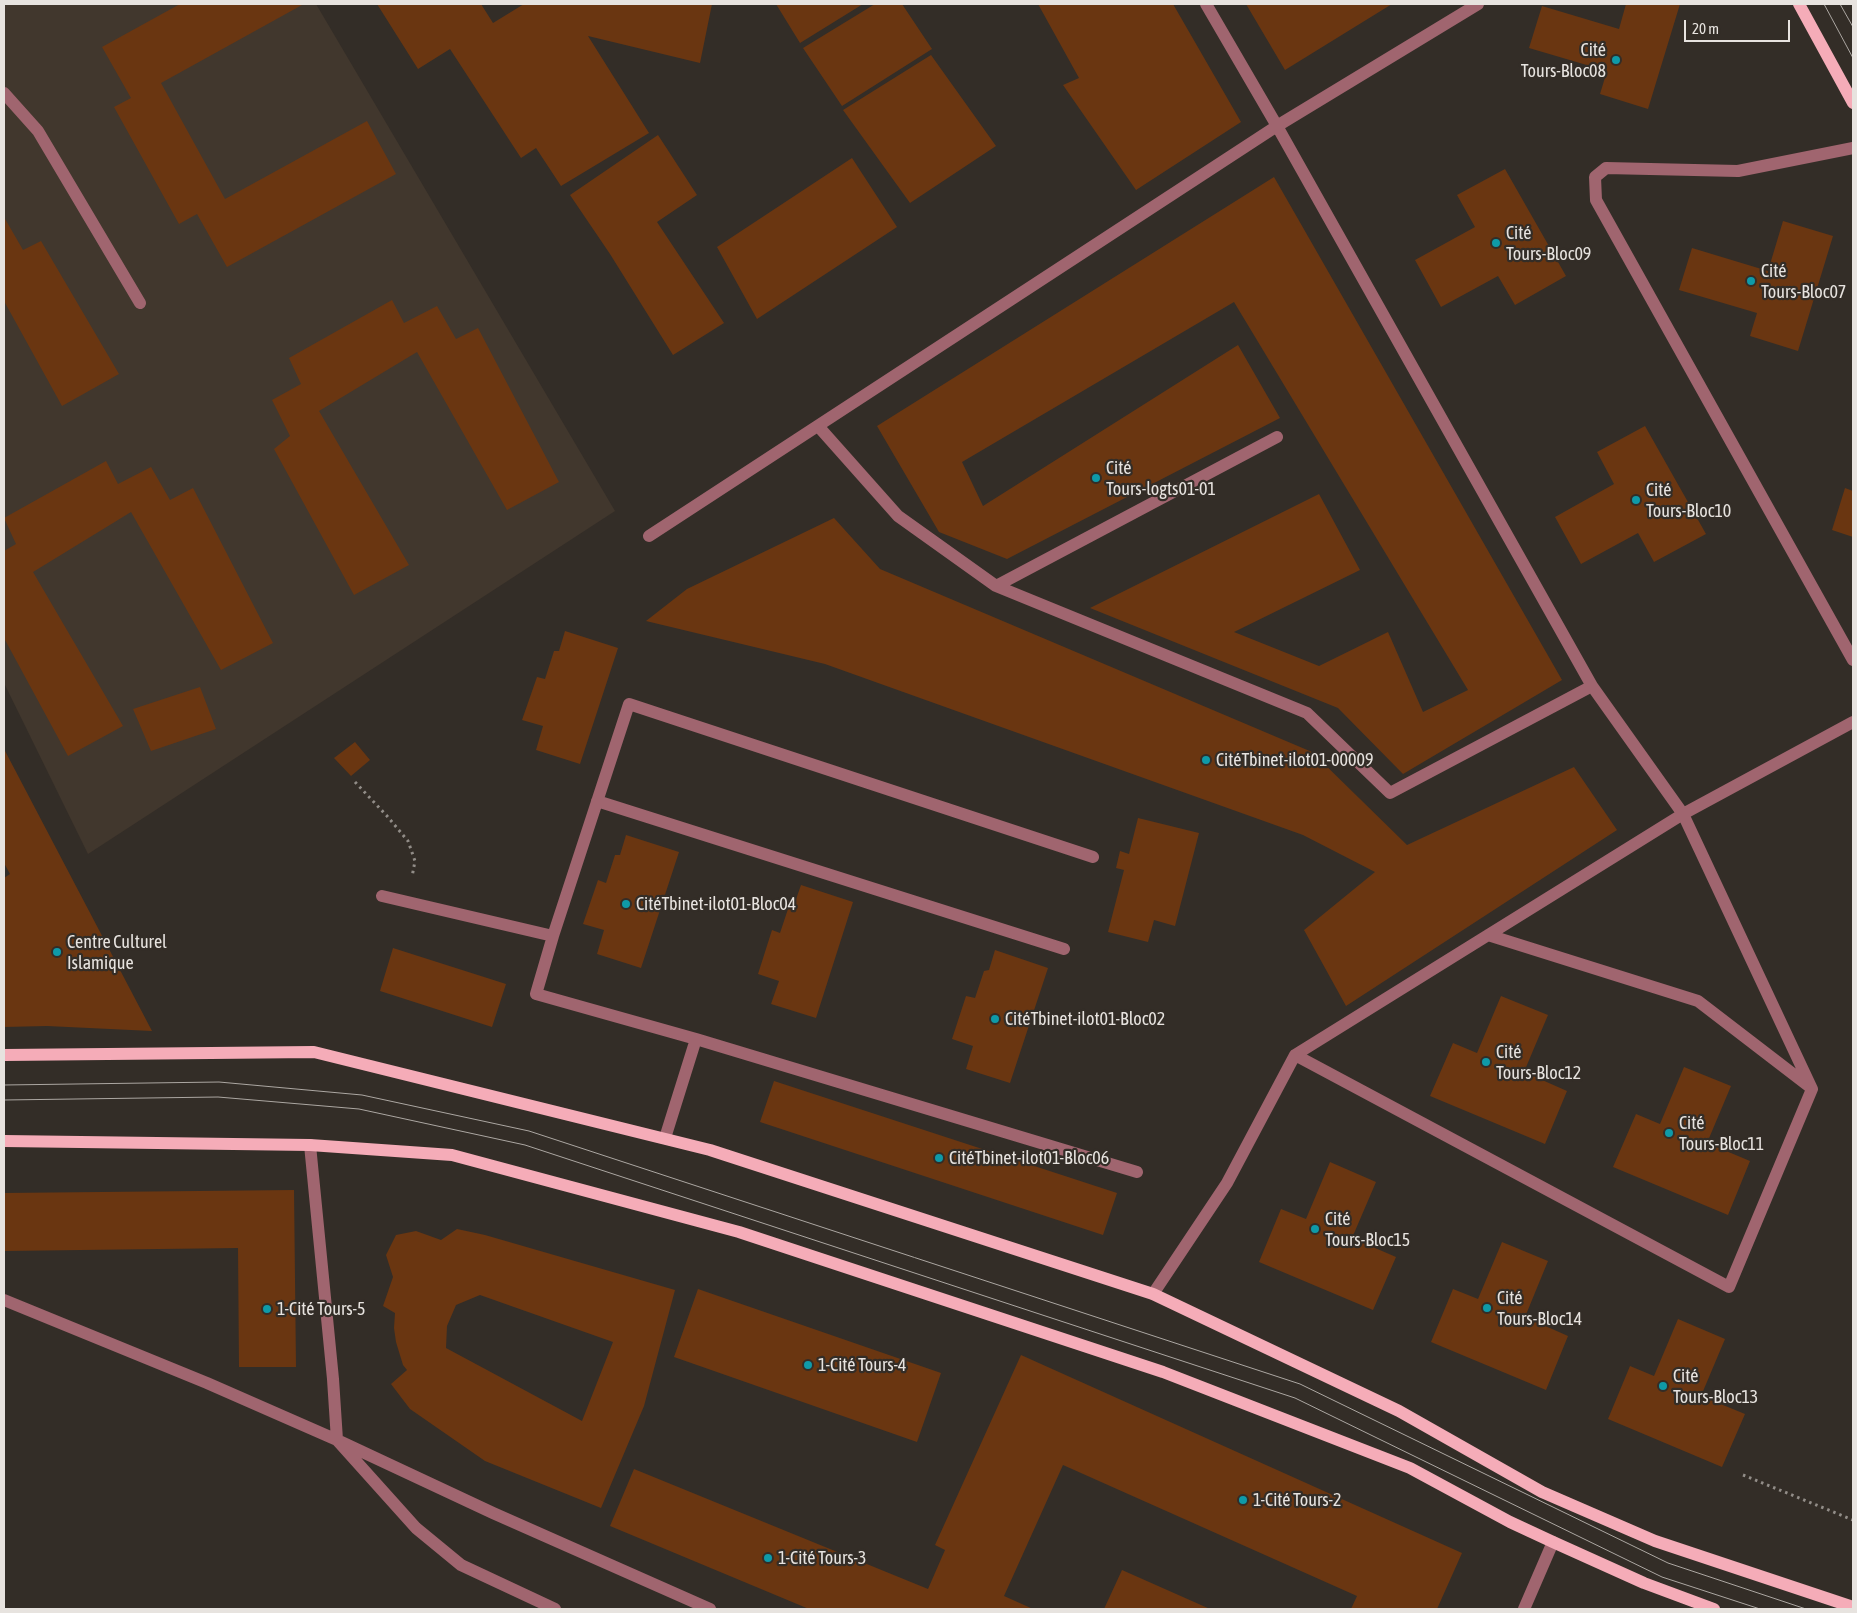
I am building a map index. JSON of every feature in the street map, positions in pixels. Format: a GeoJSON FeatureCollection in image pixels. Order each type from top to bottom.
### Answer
{"type":"FeatureCollection","features":[{"type":"Feature","properties":{"kind":"main road"},"geometry":{"type":"LineString","coordinates":[[1799,4],[1853,103]]}},
{"type":"Feature","properties":{"kind":"main road"},"geometry":{"type":"LineString","coordinates":[[4,1056],[314,1052],[710,1150],[1153,1294],[1399,1412],[1542,1492],[1655,1542],[1853,1606]]}},
{"type":"Feature","properties":{"kind":"main road"},"geometry":{"type":"LineString","coordinates":[[4,1141],[310,1145],[452,1155],[739,1232],[1163,1372],[1410,1468],[1510,1522],[1553,1542],[1644,1584],[1714,1609]]}},
{"type":"Feature","properties":{"kind":"street"},"geometry":{"type":"LineString","coordinates":[[1206,4],[1277,126],[1592,686],[1683,814],[1812,1089],[1729,1287],[1295,1055]]}},
{"type":"Feature","properties":{"kind":"street"},"geometry":{"type":"LineString","coordinates":[[649,536],[1277,126],[1478,4]]}},
{"type":"Feature","properties":{"kind":"street"},"geometry":{"type":"LineString","coordinates":[[4,93],[38,131],[140,303]]}},
{"type":"Feature","properties":{"kind":"street"},"geometry":{"type":"LineString","coordinates":[[1853,148],[1738,171],[1606,168],[1595,178],[1596,200],[1853,660]]}},
{"type":"Feature","properties":{"kind":"street"},"geometry":{"type":"LineString","coordinates":[[818,426],[898,516],[996,586],[1307,713],[1390,793],[1592,686]]}},
{"type":"Feature","properties":{"kind":"street"},"geometry":{"type":"LineString","coordinates":[[996,586],[1277,438]]}},
{"type":"Feature","properties":{"kind":"street"},"geometry":{"type":"LineString","coordinates":[[1093,857],[629,704],[536,994],[696,1038],[1136,1172]]}},
{"type":"Feature","properties":{"kind":"street"},"geometry":{"type":"LineString","coordinates":[[1153,1294],[1227,1183],[1295,1055],[1683,814],[1853,722]]}},
{"type":"Feature","properties":{"kind":"street"},"geometry":{"type":"LineString","coordinates":[[597,801],[1064,949]]}},
{"type":"Feature","properties":{"kind":"street"},"geometry":{"type":"LineString","coordinates":[[382,896],[554,936]]}},
{"type":"Feature","properties":{"kind":"street"},"geometry":{"type":"LineString","coordinates":[[1488,935],[1698,1001],[1812,1089]]}},
{"type":"Feature","properties":{"kind":"street"},"geometry":{"type":"LineString","coordinates":[[665,1138],[696,1038]]}},
{"type":"Feature","properties":{"kind":"street"},"geometry":{"type":"LineString","coordinates":[[310,1145],[333,1379],[337,1440],[416,1528],[461,1565],[555,1609]]}},
{"type":"Feature","properties":{"kind":"street"},"geometry":{"type":"LineString","coordinates":[[4,1300],[207,1382],[710,1609]]}},
{"type":"Feature","properties":{"kind":"street"},"geometry":{"type":"LineString","coordinates":[[1524,1609],[1553,1542]]}},
{"type":"Feature","properties":{"kind":"path"},"geometry":{"type":"LineString","coordinates":[[355,782],[408,841],[414,861],[408,901]]}},
{"type":"Feature","properties":{"kind":"path"},"geometry":{"type":"LineString","coordinates":[[1743,1475],[1853,1520]]}},
{"type":"Feature","properties":{"kind":"shaded area"},"geometry":{"type":"Polygon","coordinates":[[[4,4],[316,4],[615,511],[88,854],[4,683],[4,4]]]}},
{"type":"Feature","properties":{"kind":"building"},"geometry":{"type":"Polygon","coordinates":[[[180,4],[302,5],[161,83],[225,199],[367,121],[396,174],[227,267],[197,214],[179,224],[114,107],[131,98],[102,47],[180,4]]]}},
{"type":"Feature","properties":{"kind":"building"},"geometry":{"type":"Polygon","coordinates":[[[377,4],[481,4],[493,23],[524,4],[712,4],[700,63],[588,36],[649,133],[561,186],[536,148],[521,158],[450,49],[418,69],[377,4]]]}},
{"type":"Feature","properties":{"kind":"building"},"geometry":{"type":"Polygon","coordinates":[[[776,4],[863,4],[800,43],[776,4]]]}},
{"type":"Feature","properties":{"kind":"building"},"geometry":{"type":"Polygon","coordinates":[[[875,4],[902,4],[932,49],[842,106],[803,48],[875,4]]]}},
{"type":"Feature","properties":{"kind":"building"},"geometry":{"type":"Polygon","coordinates":[[[1038,4],[1173,4],[1241,122],[1136,190],[1063,85],[1079,78],[1038,4]]]}},
{"type":"Feature","properties":{"kind":"building"},"geometry":{"type":"Polygon","coordinates":[[[1246,4],[1392,4],[1285,70],[1246,4]]]}},
{"type":"Feature","properties":{"kind":"building","name":"Cité Tours-Bloc08"},"geometry":{"type":"Polygon","coordinates":[[[1626,4],[1680,4],[1648,109],[1600,94],[1607,71],[1529,48],[1542,6],[1619,29],[1626,4]]]}},
{"type":"Feature","properties":{"kind":"building"},"geometry":{"type":"Polygon","coordinates":[[[931,55],[996,146],[910,203],[843,110],[931,55]]]}},
{"type":"Feature","properties":{"kind":"building"},"geometry":{"type":"Polygon","coordinates":[[[658,135],[697,195],[657,222],[724,323],[673,355],[610,254],[570,195],[658,135]]]}},
{"type":"Feature","properties":{"kind":"building"},"geometry":{"type":"Polygon","coordinates":[[[852,158],[897,227],[757,319],[717,247],[852,158]]]}},
{"type":"Feature","properties":{"kind":"building","name":"Cité Tours-Bloc09"},"geometry":{"type":"Polygon","coordinates":[[[1505,169],[1566,276],[1515,305],[1498,276],[1441,307],[1415,260],[1475,227],[1457,195],[1505,169]]]}},
{"type":"Feature","properties":{"kind":"building","name":"Cité Tours-logts01-01"},"geometry":{"type":"Polygon","coordinates":[[[1274,177],[1562,680],[1403,774],[1338,708],[1090,608],[1319,494],[1360,570],[1234,632],[1319,666],[1388,632],[1423,712],[1468,690],[1234,302],[962,462],[983,506],[1238,345],[1280,418],[1007,559],[939,532],[877,426],[1274,177]]]}},
{"type":"Feature","properties":{"kind":"building"},"geometry":{"type":"Polygon","coordinates":[[[4,217],[23,250],[41,241],[119,374],[62,406],[4,301],[4,217]]]}},
{"type":"Feature","properties":{"kind":"building","name":"Cité Tours-Bloc07"},"geometry":{"type":"Polygon","coordinates":[[[1783,221],[1833,236],[1798,351],[1750,336],[1757,313],[1679,290],[1692,248],[1768,271],[1783,221]]]}},
{"type":"Feature","properties":{"kind":"building"},"geometry":{"type":"Polygon","coordinates":[[[392,300],[404,323],[437,306],[456,339],[478,328],[559,482],[507,510],[417,352],[319,411],[409,565],[354,595],[274,449],[290,436],[272,400],[301,384],[289,358],[392,300]]]}},
{"type":"Feature","properties":{"kind":"building","name":"Cité Tours-Bloc10"},"geometry":{"type":"Polygon","coordinates":[[[1645,426],[1706,534],[1654,562],[1638,533],[1581,564],[1555,517],[1614,484],[1597,452],[1645,426]]]}},
{"type":"Feature","properties":{"kind":"building"},"geometry":{"type":"Polygon","coordinates":[[[106,461],[118,484],[151,467],[170,500],[193,488],[273,643],[221,670],[131,512],[33,572],[123,726],[68,756],[4,638],[4,551],[16,544],[4,518],[106,461]]]}},
{"type":"Feature","properties":{"kind":"building"},"geometry":{"type":"Polygon","coordinates":[[[1845,488],[1853,491],[1853,537],[1832,530],[1845,488]]]}},
{"type":"Feature","properties":{"kind":"building","name":"CitéTbinet-ilot01-00009"},"geometry":{"type":"Polygon","coordinates":[[[834,518],[880,569],[1312,752],[1407,845],[1574,767],[1617,830],[1346,1006],[1304,930],[1375,872],[1303,835],[825,664],[646,621],[687,589],[834,518]]]}},
{"type":"Feature","properties":{"kind":"building"},"geometry":{"type":"Polygon","coordinates":[[[565,631],[618,648],[580,764],[536,750],[543,726],[522,720],[537,677],[545,679],[554,651],[559,651],[565,631]]]}},
{"type":"Feature","properties":{"kind":"building"},"geometry":{"type":"Polygon","coordinates":[[[200,687],[216,729],[151,751],[133,709],[200,687]]]}},
{"type":"Feature","properties":{"kind":"building"},"geometry":{"type":"Polygon","coordinates":[[[355,742],[370,760],[351,776],[334,758],[355,742]]]}},
{"type":"Feature","properties":{"kind":"building","name":"Centre Culturel Islamique"},"geometry":{"type":"Polygon","coordinates":[[[4,749],[152,1031],[47,1026],[4,1027],[4,878],[10,874],[4,863],[4,749]]]}},
{"type":"Feature","properties":{"kind":"building"},"geometry":{"type":"Polygon","coordinates":[[[1138,818],[1199,833],[1175,926],[1154,920],[1148,942],[1108,932],[1124,870],[1116,868],[1120,851],[1129,854],[1138,818]]]}},
{"type":"Feature","properties":{"kind":"building","name":"CitéTbinet-ilot01-Bloc04"},"geometry":{"type":"Polygon","coordinates":[[[626,835],[679,852],[641,968],[597,954],[604,930],[583,924],[598,880],[606,883],[615,855],[620,855],[626,835]]]}},
{"type":"Feature","properties":{"kind":"building"},"geometry":{"type":"Polygon","coordinates":[[[801,885],[853,902],[816,1018],[771,1004],[779,981],[758,974],[772,930],[780,933],[789,906],[794,905],[801,885]]]}},
{"type":"Feature","properties":{"kind":"building"},"geometry":{"type":"Polygon","coordinates":[[[393,948],[506,984],[492,1027],[380,991],[393,948]]]}},
{"type":"Feature","properties":{"kind":"building","name":"CitéTbinet-ilot01-Bloc02"},"geometry":{"type":"Polygon","coordinates":[[[995,950],[1048,968],[1010,1083],[966,1069],[973,1046],[952,1039],[966,996],[975,998],[984,971],[989,970],[995,950]]]}},
{"type":"Feature","properties":{"kind":"building","name":"Cité Tours-Bloc12"},"geometry":{"type":"Polygon","coordinates":[[[1501,996],[1548,1015],[1524,1072],[1567,1091],[1545,1144],[1430,1096],[1453,1043],[1477,1053],[1501,996]]]}},
{"type":"Feature","properties":{"kind":"building","name":"Cité Tours-Bloc11"},"geometry":{"type":"Polygon","coordinates":[[[1684,1067],[1731,1086],[1707,1143],[1750,1161],[1728,1215],[1613,1167],[1636,1114],[1660,1124],[1684,1067]]]}},
{"type":"Feature","properties":{"kind":"building","name":"CitéTbinet-ilot01-Bloc06"},"geometry":{"type":"Polygon","coordinates":[[[774,1081],[1117,1193],[1103,1235],[760,1122],[774,1081]]]}},
{"type":"Feature","properties":{"kind":"building","name":"Cité Tours-Bloc15"},"geometry":{"type":"Polygon","coordinates":[[[1330,1162],[1376,1182],[1352,1238],[1396,1257],[1373,1310],[1259,1262],[1281,1209],[1306,1219],[1330,1162]]]}},
{"type":"Feature","properties":{"kind":"building","name":"1-Cité Tours-5"},"geometry":{"type":"Polygon","coordinates":[[[294,1190],[296,1367],[239,1367],[238,1248],[4,1251],[4,1193],[294,1190]]]}},
{"type":"Feature","properties":{"kind":"building"},"geometry":{"type":"Polygon","coordinates":[[[457,1229],[485,1235],[675,1290],[644,1406],[601,1508],[485,1461],[410,1409],[391,1384],[407,1370],[403,1365],[396,1342],[394,1328],[395,1313],[383,1306],[393,1277],[386,1255],[396,1235],[416,1231],[441,1240],[457,1229]],[[480,1295],[456,1305],[447,1326],[446,1348],[582,1421],[613,1342],[480,1295]]]}},
{"type":"Feature","properties":{"kind":"building","name":"Cité Tours-Bloc14"},"geometry":{"type":"Polygon","coordinates":[[[1502,1242],[1548,1261],[1525,1317],[1568,1336],[1546,1390],[1431,1342],[1453,1289],[1478,1299],[1502,1242]]]}},
{"type":"Feature","properties":{"kind":"building","name":"1-Cité Tours-4"},"geometry":{"type":"Polygon","coordinates":[[[698,1289],[941,1373],[917,1442],[674,1357],[698,1289]]]}},
{"type":"Feature","properties":{"kind":"building","name":"Cité Tours-Bloc13"},"geometry":{"type":"Polygon","coordinates":[[[1678,1319],[1725,1339],[1701,1396],[1745,1414],[1722,1467],[1608,1419],[1630,1366],[1654,1376],[1678,1319]]]}},
{"type":"Feature","properties":{"kind":"building","name":"1-Cité Tours-2"},"geometry":{"type":"Polygon","coordinates":[[[1021,1355],[1462,1553],[1437,1609],[1351,1609],[1357,1596],[1063,1465],[1004,1596],[1033,1609],[809,1609],[610,1526],[634,1469],[928,1589],[945,1550],[935,1545],[1021,1355]]]}},
{"type":"Feature","properties":{"kind":"building"},"geometry":{"type":"Polygon","coordinates":[[[1122,1570],[1210,1609],[1104,1609],[1122,1570]]]}},
{"type":"Feature","properties":{"kind":"tram line"},"geometry":{"type":"LineString","coordinates":[[1824,4],[1853,58]]}},
{"type":"Feature","properties":{"kind":"tram line"},"geometry":{"type":"LineString","coordinates":[[1840,4],[1853,27]]}},
{"type":"Feature","properties":{"kind":"tram line"},"geometry":{"type":"LineString","coordinates":[[4,1085],[219,1082],[362,1095],[529,1131],[1300,1384],[1668,1563],[1806,1609]]}},
{"type":"Feature","properties":{"kind":"tram line"},"geometry":{"type":"LineString","coordinates":[[4,1100],[218,1097],[359,1109],[525,1145],[1295,1398],[1662,1577],[1760,1609]]}},
{"type":"Feature","properties":{"kind":"place","name":"Cité Tours-Bloc08"},"geometry":{"type":"Point","coordinates":[1616,60]}},
{"type":"Feature","properties":{"kind":"place","name":"Cité Tours-Bloc09"},"geometry":{"type":"Point","coordinates":[1496,243]}},
{"type":"Feature","properties":{"kind":"place","name":"Cité Tours-Bloc07"},"geometry":{"type":"Point","coordinates":[1751,281]}},
{"type":"Feature","properties":{"kind":"place","name":"Cité Tours-logts01-01"},"geometry":{"type":"Point","coordinates":[1096,478]}},
{"type":"Feature","properties":{"kind":"place","name":"Cité Tours-Bloc10"},"geometry":{"type":"Point","coordinates":[1636,500]}},
{"type":"Feature","properties":{"kind":"place","name":"CitéTbinet-ilot01-00009"},"geometry":{"type":"Point","coordinates":[1206,760]}},
{"type":"Feature","properties":{"kind":"place","name":"CitéTbinet-ilot01-Bloc04"},"geometry":{"type":"Point","coordinates":[626,904]}},
{"type":"Feature","properties":{"kind":"place","name":"Centre Culturel Islamique"},"geometry":{"type":"Point","coordinates":[57,952]}},
{"type":"Feature","properties":{"kind":"place","name":"CitéTbinet-ilot01-Bloc02"},"geometry":{"type":"Point","coordinates":[995,1019]}},
{"type":"Feature","properties":{"kind":"place","name":"Cité Tours-Bloc12"},"geometry":{"type":"Point","coordinates":[1486,1062]}},
{"type":"Feature","properties":{"kind":"place","name":"Cité Tours-Bloc11"},"geometry":{"type":"Point","coordinates":[1669,1133]}},
{"type":"Feature","properties":{"kind":"place","name":"CitéTbinet-ilot01-Bloc06"},"geometry":{"type":"Point","coordinates":[939,1158]}},
{"type":"Feature","properties":{"kind":"place","name":"Cité Tours-Bloc15"},"geometry":{"type":"Point","coordinates":[1315,1229]}},
{"type":"Feature","properties":{"kind":"place","name":"Cité Tours-Bloc14"},"geometry":{"type":"Point","coordinates":[1487,1308]}},
{"type":"Feature","properties":{"kind":"place","name":"1-Cité Tours-5"},"geometry":{"type":"Point","coordinates":[267,1309]}},
{"type":"Feature","properties":{"kind":"place","name":"1-Cité Tours-4"},"geometry":{"type":"Point","coordinates":[808,1365]}},
{"type":"Feature","properties":{"kind":"place","name":"Cité Tours-Bloc13"},"geometry":{"type":"Point","coordinates":[1663,1386]}},
{"type":"Feature","properties":{"kind":"place","name":"1-Cité Tours-2"},"geometry":{"type":"Point","coordinates":[1243,1500]}},
{"type":"Feature","properties":{"kind":"place","name":"1-Cité Tours-3"},"geometry":{"type":"Point","coordinates":[768,1558]}}]}
